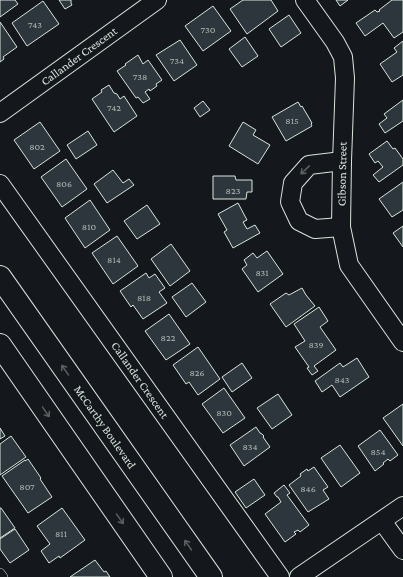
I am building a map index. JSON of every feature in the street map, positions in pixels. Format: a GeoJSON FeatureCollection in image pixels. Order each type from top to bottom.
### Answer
{"type":"FeatureCollection","features":[{"type":"Feature","properties":{"kind":"main road","name":"McCarthy Boulevard"},"geometry":{"type":"LineString","coordinates":[[0,277],[211,577]]}},
{"type":"Feature","properties":{"kind":"main road"},"geometry":{"type":"LineString","coordinates":[[0,345],[161,577]]}},
{"type":"Feature","properties":{"kind":"street","name":"Callander Crescent"},"geometry":{"type":"LineString","coordinates":[[0,113],[157,0]]}},
{"type":"Feature","properties":{"kind":"street","name":"Gibson Street"},"geometry":{"type":"LineString","coordinates":[[305,0],[335,42],[343,57],[345,78],[341,227],[349,265],[403,342]]}},
{"type":"Feature","properties":{"kind":"street"},"geometry":{"type":"LineString","coordinates":[[341,227],[314,229],[299,221],[290,202],[293,183],[309,166],[342,161]]}},
{"type":"Feature","properties":{"kind":"street","name":"Callander Crescent"},"geometry":{"type":"LineString","coordinates":[[0,184],[280,577]]}},
{"type":"Feature","properties":{"kind":"street"},"geometry":{"type":"LineString","coordinates":[[299,577],[403,506]]}},
{"type":"Feature","properties":{"kind":"street"},"geometry":{"type":"LineString","coordinates":[[382,521],[403,550]]}},
{"type":"Feature","properties":{"kind":"lane"},"geometry":{"type":"LineString","coordinates":[[0,573],[3,577]]}},
{"type":"Feature","properties":{"kind":"building"},"geometry":{"type":"Polygon","coordinates":[[[0,0],[15,0],[18,4],[0,17],[0,0]]]}},
{"type":"Feature","properties":{"kind":"building"},"geometry":{"type":"Polygon","coordinates":[[[59,0],[71,0],[72,5],[65,9],[59,0]]]}},
{"type":"Feature","properties":{"kind":"building"},"geometry":{"type":"Polygon","coordinates":[[[243,0],[271,0],[278,11],[247,34],[230,9],[243,0]]]}},
{"type":"Feature","properties":{"kind":"building"},"geometry":{"type":"Polygon","coordinates":[[[336,0],[348,0],[340,6],[336,0]]]}},
{"type":"Feature","properties":{"kind":"building"},"geometry":{"type":"Polygon","coordinates":[[[392,0],[403,0],[403,32],[394,38],[383,23],[365,36],[356,23],[375,10],[377,12],[380,11],[379,10],[392,0]]]}},
{"type":"Feature","properties":{"kind":"building"},"geometry":{"type":"Polygon","coordinates":[[[43,1],[59,24],[27,46],[12,23],[43,1]]]}},
{"type":"Feature","properties":{"kind":"building"},"geometry":{"type":"Polygon","coordinates":[[[213,6],[231,31],[203,51],[185,26],[213,6]]]}},
{"type":"Feature","properties":{"kind":"building"},"geometry":{"type":"Polygon","coordinates":[[[289,15],[301,33],[281,47],[269,29],[289,15]]]}},
{"type":"Feature","properties":{"kind":"building"},"geometry":{"type":"Polygon","coordinates":[[[0,22],[17,47],[3,57],[4,59],[0,62],[0,22]]]}},
{"type":"Feature","properties":{"kind":"building"},"geometry":{"type":"Polygon","coordinates":[[[245,37],[258,56],[242,67],[229,49],[245,37]]]}},
{"type":"Feature","properties":{"kind":"building"},"geometry":{"type":"Polygon","coordinates":[[[180,40],[197,65],[174,81],[156,55],[180,40]]]}},
{"type":"Feature","properties":{"kind":"building"},"geometry":{"type":"Polygon","coordinates":[[[403,41],[403,75],[392,82],[380,64],[397,52],[394,48],[403,41]]]}},
{"type":"Feature","properties":{"kind":"building"},"geometry":{"type":"Polygon","coordinates":[[[138,55],[143,64],[148,60],[162,80],[150,91],[149,89],[145,92],[150,99],[143,103],[138,97],[136,98],[117,71],[138,55]]]}},
{"type":"Feature","properties":{"kind":"building"},"geometry":{"type":"Polygon","coordinates":[[[109,85],[120,99],[124,96],[137,116],[114,132],[92,99],[102,92],[101,90],[109,85]]]}},
{"type":"Feature","properties":{"kind":"building"},"geometry":{"type":"Polygon","coordinates":[[[403,100],[403,121],[385,133],[379,124],[387,118],[384,114],[403,100]]]}},
{"type":"Feature","properties":{"kind":"building"},"geometry":{"type":"Polygon","coordinates":[[[203,101],[210,110],[200,117],[194,108],[203,101]]]}},
{"type":"Feature","properties":{"kind":"building"},"geometry":{"type":"Polygon","coordinates":[[[298,102],[312,123],[312,126],[286,141],[272,117],[298,102]]]}},
{"type":"Feature","properties":{"kind":"building"},"geometry":{"type":"Polygon","coordinates":[[[40,122],[60,151],[34,169],[14,140],[40,122]]]}},
{"type":"Feature","properties":{"kind":"building"},"geometry":{"type":"Polygon","coordinates":[[[243,122],[256,130],[253,135],[270,145],[258,164],[229,146],[243,122]]]}},
{"type":"Feature","properties":{"kind":"building"},"geometry":{"type":"Polygon","coordinates":[[[88,131],[97,145],[76,159],[67,145],[88,131]]]}},
{"type":"Feature","properties":{"kind":"building"},"geometry":{"type":"Polygon","coordinates":[[[387,141],[393,149],[395,148],[403,159],[403,165],[379,182],[373,175],[383,167],[378,161],[375,163],[369,154],[387,141]]]}},
{"type":"Feature","properties":{"kind":"building"},"geometry":{"type":"Polygon","coordinates":[[[66,159],[87,189],[62,207],[41,177],[66,159]]]}},
{"type":"Feature","properties":{"kind":"building"},"geometry":{"type":"Polygon","coordinates":[[[113,170],[123,183],[129,179],[134,185],[107,203],[94,184],[113,170]]]}},
{"type":"Feature","properties":{"kind":"building"},"geometry":{"type":"Polygon","coordinates":[[[213,176],[235,176],[236,180],[252,180],[252,192],[247,192],[246,199],[213,199],[213,176]]]}},
{"type":"Feature","properties":{"kind":"building"},"geometry":{"type":"Polygon","coordinates":[[[403,182],[403,210],[392,217],[379,199],[403,182]]]}},
{"type":"Feature","properties":{"kind":"building"},"geometry":{"type":"Polygon","coordinates":[[[90,200],[110,230],[85,248],[65,218],[90,200]]]}},
{"type":"Feature","properties":{"kind":"building"},"geometry":{"type":"Polygon","coordinates":[[[238,203],[247,220],[243,222],[247,229],[255,225],[260,233],[233,248],[224,232],[227,230],[218,214],[238,203]]]}},
{"type":"Feature","properties":{"kind":"building"},"geometry":{"type":"Polygon","coordinates":[[[147,205],[160,224],[137,239],[124,221],[147,205]]]}},
{"type":"Feature","properties":{"kind":"building"},"geometry":{"type":"Polygon","coordinates":[[[403,226],[403,247],[393,233],[403,226]]]}},
{"type":"Feature","properties":{"kind":"building"},"geometry":{"type":"Polygon","coordinates":[[[117,236],[138,266],[113,284],[92,253],[117,236]]]}},
{"type":"Feature","properties":{"kind":"building"},"geometry":{"type":"Polygon","coordinates":[[[171,244],[190,271],[170,286],[151,259],[171,244]]]}},
{"type":"Feature","properties":{"kind":"building"},"geometry":{"type":"Polygon","coordinates":[[[267,251],[283,274],[258,292],[242,269],[247,265],[244,260],[253,253],[257,258],[267,251]]]}},
{"type":"Feature","properties":{"kind":"building"},"geometry":{"type":"Polygon","coordinates":[[[146,273],[149,278],[155,274],[165,288],[159,292],[167,303],[143,319],[133,305],[131,307],[120,291],[146,273]]]}},
{"type":"Feature","properties":{"kind":"building"},"geometry":{"type":"Polygon","coordinates":[[[192,283],[206,302],[186,317],[172,297],[192,283]]]}},
{"type":"Feature","properties":{"kind":"building"},"geometry":{"type":"Polygon","coordinates":[[[302,288],[315,306],[286,327],[270,304],[286,293],[289,295],[302,288]]]}},
{"type":"Feature","properties":{"kind":"building"},"geometry":{"type":"Polygon","coordinates":[[[319,307],[328,321],[320,327],[336,350],[314,366],[318,371],[312,375],[307,368],[309,367],[295,347],[305,341],[294,324],[319,307]]]}},
{"type":"Feature","properties":{"kind":"building"},"geometry":{"type":"Polygon","coordinates":[[[169,314],[190,344],[166,360],[145,331],[169,314]]]}},
{"type":"Feature","properties":{"kind":"building"},"geometry":{"type":"Polygon","coordinates":[[[198,347],[220,379],[198,395],[189,382],[186,384],[173,365],[198,347]]]}},
{"type":"Feature","properties":{"kind":"building"},"geometry":{"type":"Polygon","coordinates":[[[357,358],[369,377],[340,397],[332,385],[322,392],[315,381],[340,363],[343,367],[357,358]]]}},
{"type":"Feature","properties":{"kind":"building"},"geometry":{"type":"Polygon","coordinates":[[[242,363],[252,378],[232,392],[222,377],[242,363]]]}},
{"type":"Feature","properties":{"kind":"building"},"geometry":{"type":"Polygon","coordinates":[[[224,388],[245,418],[223,433],[202,404],[224,388]]]}},
{"type":"Feature","properties":{"kind":"building"},"geometry":{"type":"Polygon","coordinates":[[[278,394],[292,415],[272,429],[257,408],[278,394]]]}},
{"type":"Feature","properties":{"kind":"building"},"geometry":{"type":"Polygon","coordinates":[[[403,404],[403,446],[383,418],[403,404]]]}},
{"type":"Feature","properties":{"kind":"building"},"geometry":{"type":"Polygon","coordinates":[[[256,427],[264,436],[263,437],[270,447],[244,466],[230,445],[256,427]]]}},
{"type":"Feature","properties":{"kind":"building"},"geometry":{"type":"Polygon","coordinates":[[[0,428],[5,436],[0,439],[0,428]]]}},
{"type":"Feature","properties":{"kind":"building"},"geometry":{"type":"Polygon","coordinates":[[[380,430],[398,455],[390,461],[388,459],[375,471],[358,446],[380,430]]]}},
{"type":"Feature","properties":{"kind":"building"},"geometry":{"type":"Polygon","coordinates":[[[11,436],[26,457],[0,475],[0,444],[11,436]]]}},
{"type":"Feature","properties":{"kind":"building"},"geometry":{"type":"Polygon","coordinates":[[[340,445],[360,473],[341,487],[321,458],[340,445]]]}},
{"type":"Feature","properties":{"kind":"building"},"geometry":{"type":"Polygon","coordinates":[[[28,459],[52,497],[28,513],[2,476],[28,459]]]}},
{"type":"Feature","properties":{"kind":"building"},"geometry":{"type":"Polygon","coordinates":[[[314,467],[328,487],[323,490],[329,499],[308,512],[289,485],[301,476],[300,474],[307,469],[308,471],[314,467]]]}},
{"type":"Feature","properties":{"kind":"building"},"geometry":{"type":"Polygon","coordinates":[[[254,479],[265,495],[246,508],[235,492],[254,479]]]}},
{"type":"Feature","properties":{"kind":"building"},"geometry":{"type":"Polygon","coordinates":[[[284,485],[290,493],[287,495],[309,525],[300,532],[298,530],[294,532],[296,534],[285,542],[265,514],[281,502],[274,493],[284,485]]]}},
{"type":"Feature","properties":{"kind":"building"},"geometry":{"type":"Polygon","coordinates":[[[0,508],[15,528],[0,538],[0,508]]]}},
{"type":"Feature","properties":{"kind":"building"},"geometry":{"type":"Polygon","coordinates":[[[62,508],[85,540],[60,558],[59,556],[49,563],[41,551],[50,544],[37,526],[62,508]]]}},
{"type":"Feature","properties":{"kind":"building"},"geometry":{"type":"Polygon","coordinates":[[[15,529],[29,550],[10,563],[0,549],[0,539],[15,529]]]}},
{"type":"Feature","properties":{"kind":"building"},"geometry":{"type":"Polygon","coordinates":[[[95,560],[110,577],[70,577],[95,560]]]}}]}
